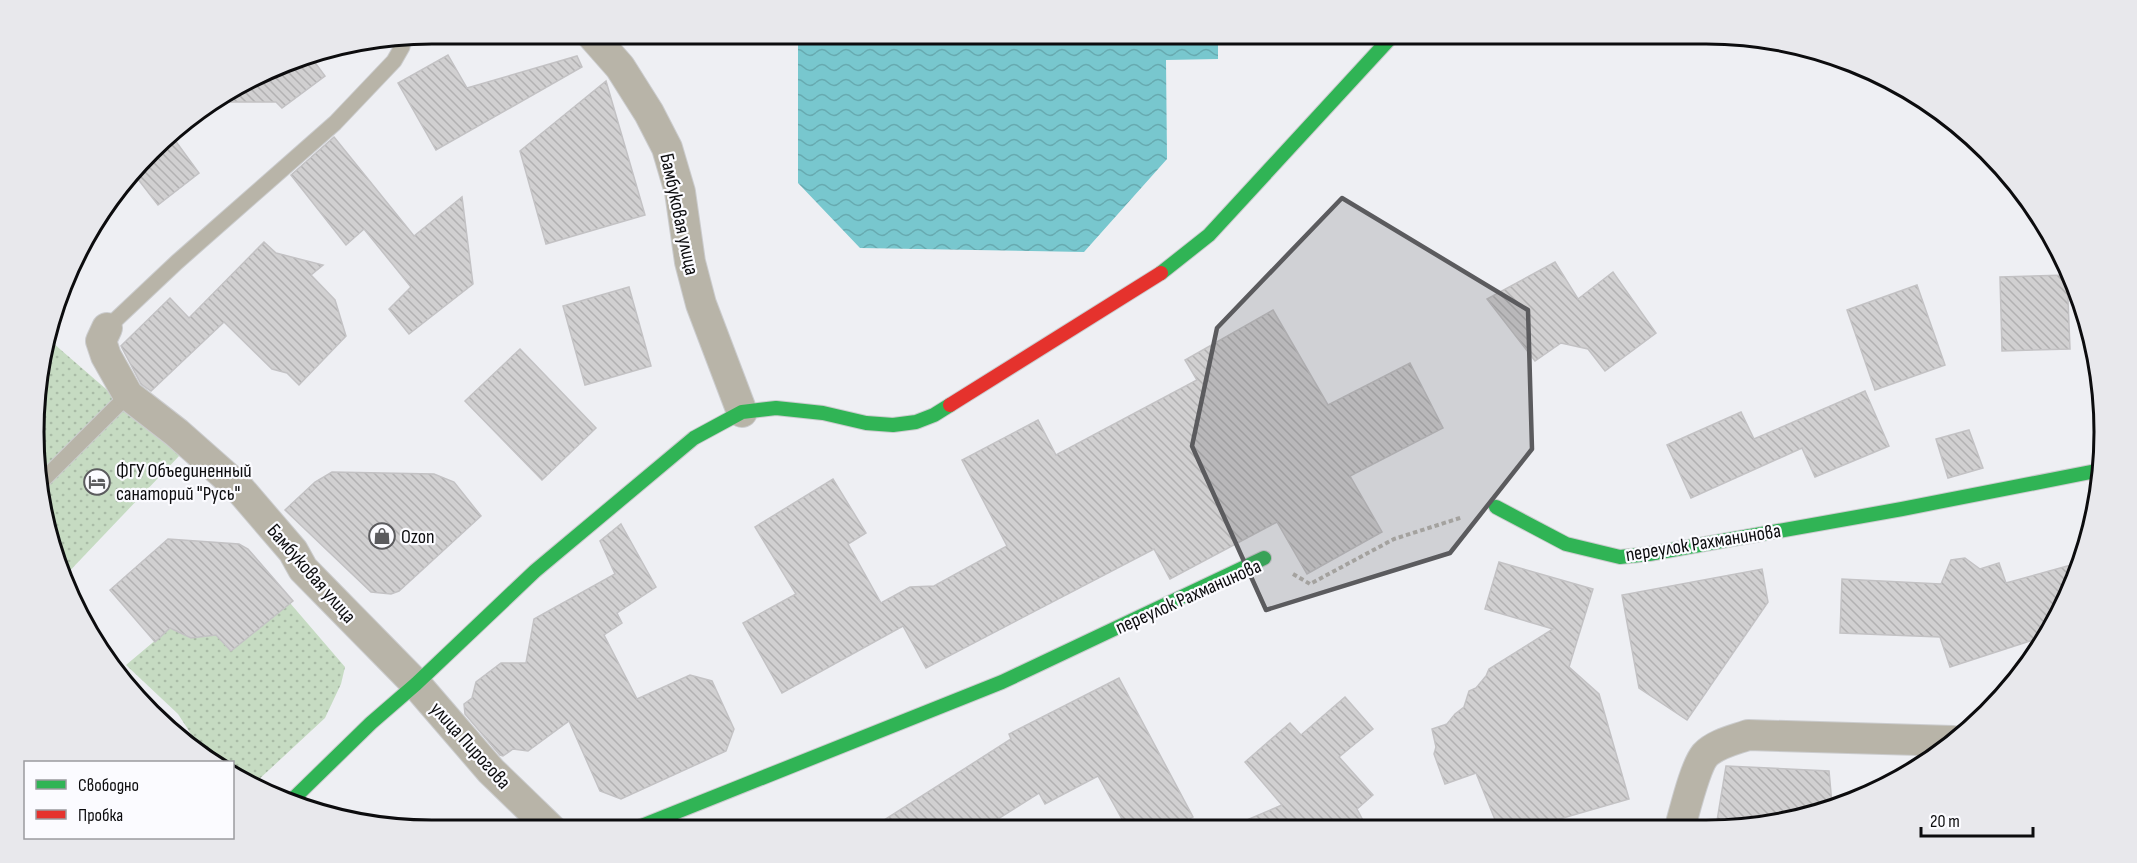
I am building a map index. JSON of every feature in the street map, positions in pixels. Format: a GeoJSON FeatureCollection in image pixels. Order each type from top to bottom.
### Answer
{"type":"FeatureCollection","features":[{"type":"Feature","properties":{"kind":"street","name":"Бамбуковая улица"},"geometry":{"type":"LineString","coordinates":[[600,44],[620,67],[649,113],[667,148],[680,192],[690,262],[701,304],[742,411]]}},
{"type":"Feature","properties":{"kind":"street"},"geometry":{"type":"LineString","coordinates":[[297,795],[370,723],[416,684],[535,571],[694,438],[742,411],[776,408],[823,413],[866,423],[893,425],[916,422],[934,415],[1159,275],[1209,236],[1385,44]]}},
{"type":"Feature","properties":{"kind":"street","name":"Бамбуковая улица"},"geometry":{"type":"LineString","coordinates":[[107,328],[100,341],[128,395],[238,487],[293,551],[303,569],[416,684]]}},
{"type":"Feature","properties":{"kind":"street","name":"переулок Рахманинова"},"geometry":{"type":"LineString","coordinates":[[1496,507],[1566,544],[1620,557],[1649,554],[1891,511],[2091,472]]}},
{"type":"Feature","properties":{"kind":"street","name":"переулок Рахманинова"},"geometry":{"type":"LineString","coordinates":[[658,820],[1002,682],[1264,558]]}},
{"type":"Feature","properties":{"kind":"street","name":"улица Пирогова"},"geometry":{"type":"LineString","coordinates":[[416,684],[491,771],[542,820]]}},
{"type":"Feature","properties":{"kind":"street"},"geometry":{"type":"LineString","coordinates":[[1682,820],[1697,772],[1705,756],[1723,744],[1748,735],[1940,741]]}},
{"type":"Feature","properties":{"kind":"lane"},"geometry":{"type":"LineString","coordinates":[[107,328],[177,262],[335,123],[394,61],[403,44]]}},
{"type":"Feature","properties":{"kind":"lane"},"geometry":{"type":"LineString","coordinates":[[46,477],[128,395]]}},
{"type":"Feature","properties":{"kind":"path","name":"переулок Рахманинова"},"geometry":{"type":"LineString","coordinates":[[1264,558],[1310,584],[1394,539],[1496,507]]}},
{"type":"Feature","properties":{"kind":"highlighted area"},"geometry":{"type":"Polygon","coordinates":[[[1342,198],[1528,310],[1532,449],[1450,553],[1266,610],[1192,446],[1217,328],[1342,198]]]}},
{"type":"Feature","properties":{"kind":"green space","name":"ФГУ Объединенный санаторий \"Русь\""},"geometry":{"type":"Polygon","coordinates":[[[54,344],[181,454],[70,571],[51,507],[44,457],[44,406],[54,344]]]}},
{"type":"Feature","properties":{"kind":"green space"},"geometry":{"type":"Polygon","coordinates":[[[290,603],[345,667],[341,684],[325,718],[260,779],[237,768],[234,766],[234,761],[226,761],[193,738],[178,714],[126,665],[170,628],[191,638],[216,635],[231,651],[290,603]]]}},
{"type":"Feature","properties":{"kind":"water"},"geometry":{"type":"Polygon","coordinates":[[[798,44],[1218,44],[1218,59],[1166,60],[1167,159],[1084,252],[860,248],[798,183],[798,44]]]}},
{"type":"Feature","properties":{"kind":"building"},"geometry":{"type":"Polygon","coordinates":[[[448,55],[467,88],[577,56],[582,67],[436,150],[398,83],[448,55]]]}},
{"type":"Feature","properties":{"kind":"building"},"geometry":{"type":"Polygon","coordinates":[[[315,62],[325,76],[282,108],[276,102],[226,102],[283,73],[315,62]]]}},
{"type":"Feature","properties":{"kind":"building"},"geometry":{"type":"Polygon","coordinates":[[[606,81],[645,215],[546,244],[520,151],[606,81]]]}},
{"type":"Feature","properties":{"kind":"building"},"geometry":{"type":"Polygon","coordinates":[[[334,137],[414,236],[462,197],[473,284],[409,334],[389,309],[411,287],[364,229],[346,245],[291,175],[334,137]]]}},
{"type":"Feature","properties":{"kind":"building"},"geometry":{"type":"Polygon","coordinates":[[[175,141],[199,173],[158,205],[138,179],[175,141]]]}},
{"type":"Feature","properties":{"kind":"building"},"geometry":{"type":"Polygon","coordinates":[[[264,242],[276,253],[323,265],[311,275],[335,300],[346,336],[299,385],[287,373],[272,369],[224,322],[151,391],[141,384],[121,346],[170,298],[189,318],[264,242]]]}},
{"type":"Feature","properties":{"kind":"building"},"geometry":{"type":"Polygon","coordinates":[[[1555,262],[1578,299],[1613,272],[1656,333],[1605,371],[1588,349],[1561,343],[1535,361],[1487,299],[1555,262]]]}},
{"type":"Feature","properties":{"kind":"building"},"geometry":{"type":"Polygon","coordinates":[[[2060,275],[2068,293],[2070,349],[2002,351],[2000,277],[2060,275]]]}},
{"type":"Feature","properties":{"kind":"building"},"geometry":{"type":"Polygon","coordinates":[[[1917,285],[1945,365],[1875,390],[1847,310],[1917,285]]]}},
{"type":"Feature","properties":{"kind":"building"},"geometry":{"type":"Polygon","coordinates":[[[629,287],[651,366],[585,385],[563,306],[629,287]]]}},
{"type":"Feature","properties":{"kind":"building"},"geometry":{"type":"Polygon","coordinates":[[[1273,310],[1328,405],[1410,363],[1443,428],[1350,476],[1382,532],[1307,574],[1277,522],[1170,579],[1154,549],[926,668],[903,626],[782,693],[743,623],[796,594],[755,527],[833,479],[866,533],[848,544],[881,603],[910,587],[934,586],[1007,546],[962,460],[1038,420],[1056,455],[1197,380],[1185,360],[1273,310]]]}},
{"type":"Feature","properties":{"kind":"building"},"geometry":{"type":"Polygon","coordinates":[[[520,349],[596,428],[542,480],[465,401],[520,349]]]}},
{"type":"Feature","properties":{"kind":"building"},"geometry":{"type":"Polygon","coordinates":[[[1865,391],[1889,446],[1815,477],[1802,448],[1691,498],[1667,445],[1741,412],[1754,439],[1865,391]]]}},
{"type":"Feature","properties":{"kind":"building"},"geometry":{"type":"Polygon","coordinates":[[[1969,430],[1983,468],[1948,478],[1936,439],[1969,430]]]}},
{"type":"Feature","properties":{"kind":"building"},"geometry":{"type":"Polygon","coordinates":[[[332,472],[434,474],[454,482],[481,516],[399,591],[391,594],[371,592],[285,510],[315,482],[332,472]]]}},
{"type":"Feature","properties":{"kind":"building"},"geometry":{"type":"Polygon","coordinates":[[[621,524],[656,587],[617,613],[622,623],[604,635],[637,699],[690,675],[712,681],[734,729],[726,751],[621,799],[600,791],[569,721],[528,751],[513,749],[503,756],[465,714],[464,704],[472,698],[476,682],[501,663],[526,663],[534,619],[615,574],[600,541],[621,524]]]}},
{"type":"Feature","properties":{"kind":"building"},"geometry":{"type":"Polygon","coordinates":[[[168,539],[239,544],[248,549],[293,601],[231,651],[216,635],[191,638],[170,628],[155,642],[110,590],[168,539]]]}},
{"type":"Feature","properties":{"kind":"building"},"geometry":{"type":"Polygon","coordinates":[[[1965,558],[1980,569],[1999,563],[2006,583],[2069,565],[2042,626],[2033,640],[1950,667],[1940,637],[1840,633],[1842,579],[1941,584],[1951,560],[1965,558]]]}},
{"type":"Feature","properties":{"kind":"building"},"geometry":{"type":"Polygon","coordinates":[[[1499,562],[1593,589],[1569,667],[1599,694],[1629,799],[1556,820],[1495,820],[1476,773],[1445,784],[1434,754],[1436,747],[1432,729],[1447,724],[1464,707],[1469,691],[1476,688],[1489,669],[1553,629],[1485,609],[1499,562]]]}},
{"type":"Feature","properties":{"kind":"building"},"geometry":{"type":"Polygon","coordinates":[[[1762,569],[1768,602],[1687,720],[1639,688],[1622,595],[1762,569]]]}},
{"type":"Feature","properties":{"kind":"building"},"geometry":{"type":"Polygon","coordinates":[[[1119,678],[1193,817],[1187,820],[1123,820],[1098,776],[1045,804],[1039,793],[996,820],[884,820],[1011,739],[1009,734],[1119,678]]]}},
{"type":"Feature","properties":{"kind":"building"},"geometry":{"type":"Polygon","coordinates":[[[1345,697],[1373,729],[1339,757],[1373,795],[1357,809],[1363,820],[1247,820],[1282,805],[1245,762],[1290,723],[1301,735],[1345,697]]]}},
{"type":"Feature","properties":{"kind":"building"},"geometry":{"type":"Polygon","coordinates":[[[1726,766],[1829,771],[1831,798],[1781,812],[1717,820],[1726,766]]]}},
{"type":"Feature","properties":{"kind":"traffic: fast"},"geometry":{"type":"LineString","coordinates":[[1161,273],[1209,235],[1385,44]]}},
{"type":"Feature","properties":{"kind":"traffic: fast"},"geometry":{"type":"LineString","coordinates":[[297,795],[371,723],[416,684],[535,571],[694,438],[742,412],[776,408],[823,413],[866,423],[893,425],[916,422],[950,405]]}},
{"type":"Feature","properties":{"kind":"traffic: fast"},"geometry":{"type":"LineString","coordinates":[[1496,507],[1566,544],[1620,557],[1649,554],[1902,509],[2091,472]]}},
{"type":"Feature","properties":{"kind":"traffic: fast"},"geometry":{"type":"LineString","coordinates":[[657,820],[1002,682],[1264,558]]}},
{"type":"Feature","properties":{"kind":"traffic: jam"},"geometry":{"type":"LineString","coordinates":[[950,405],[1161,273]]}},
{"type":"Feature","properties":{"kind":"place","name":"ФГУ Объединенный санаторий \"Русь\""},"geometry":{"type":"Point","coordinates":[97,482]}},
{"type":"Feature","properties":{"kind":"place","name":"Ozon"},"geometry":{"type":"Point","coordinates":[382,536]}}]}
